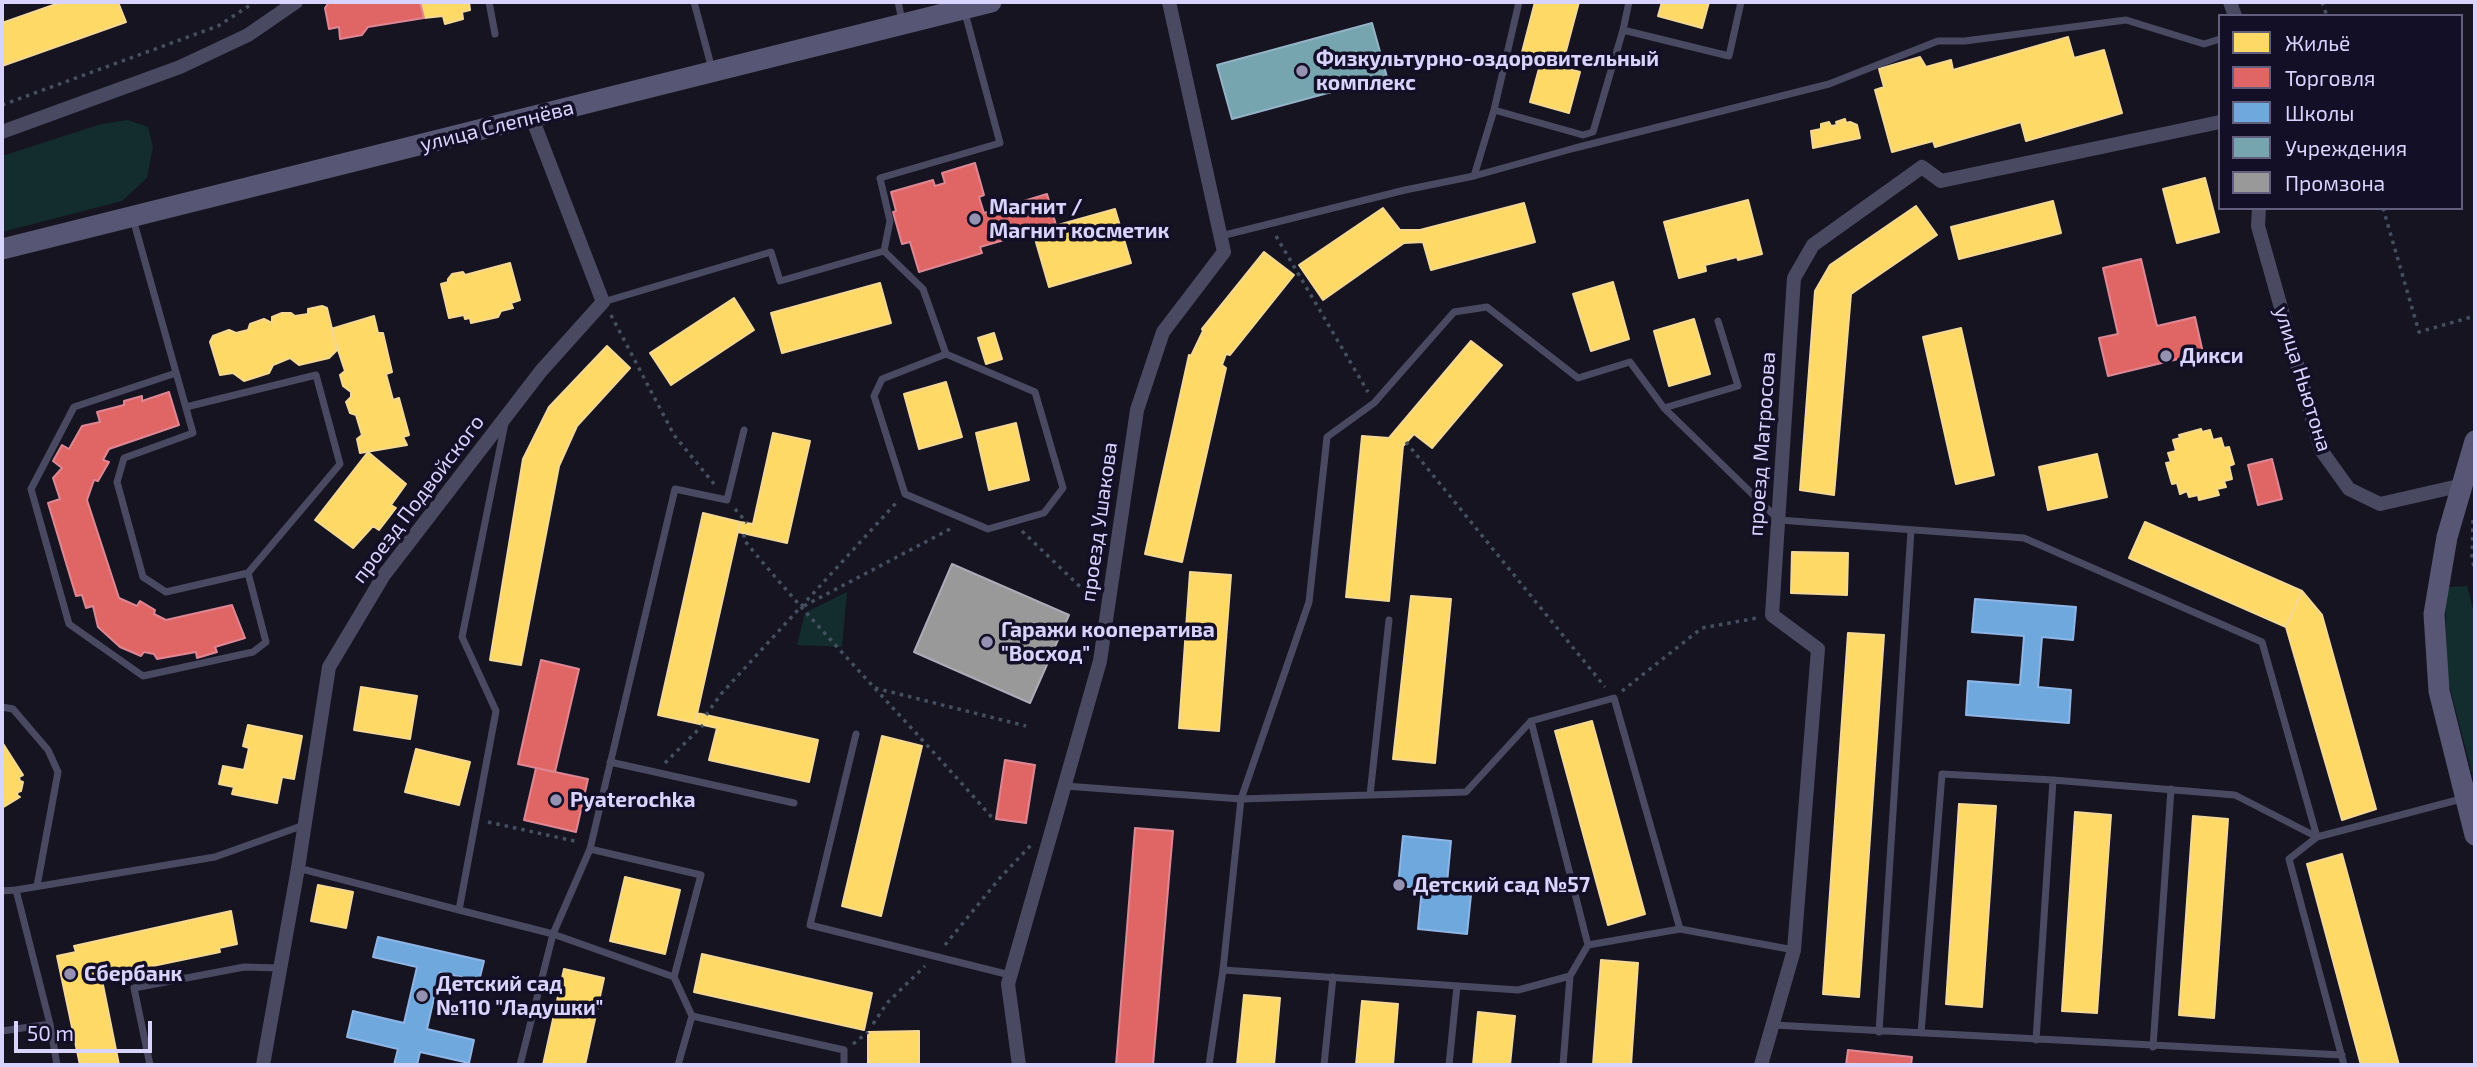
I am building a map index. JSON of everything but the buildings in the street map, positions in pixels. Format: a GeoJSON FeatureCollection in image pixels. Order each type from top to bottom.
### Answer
{"type":"FeatureCollection","features":[{"type":"Feature","properties":{"kind":"street"},"geometry":{"type":"LineString","coordinates":[[2,132],[180,66],[248,35],[296,2]]}},
{"type":"Feature","properties":{"kind":"street","name":"улица Слепнёва"},"geometry":{"type":"LineString","coordinates":[[2,249],[991,2]]}},
{"type":"Feature","properties":{"kind":"street","name":"проезд Ушакова"},"geometry":{"type":"LineString","coordinates":[[1019,1065],[1008,984],[1100,661],[1137,410],[1163,332],[1224,252],[1168,2]]}},
{"type":"Feature","properties":{"kind":"street"},"geometry":{"type":"LineString","coordinates":[[532,118],[603,302]]}},
{"type":"Feature","properties":{"kind":"street","name":"проезд Матросова"},"geometry":{"type":"LineString","coordinates":[[1772,615],[1794,278],[1813,245],[1922,167],[1941,181],[2218,122]]}},
{"type":"Feature","properties":{"kind":"street","name":"улица Ньютона"},"geometry":{"type":"LineString","coordinates":[[2259,210],[2258,226],[2321,450],[2349,489],[2380,504],[2468,477]]}},
{"type":"Feature","properties":{"kind":"street","name":"проезд Подвойского"},"geometry":{"type":"LineString","coordinates":[[263,1065],[298,868],[329,667],[384,575],[541,371],[603,302]]}},
{"type":"Feature","properties":{"kind":"street"},"geometry":{"type":"LineString","coordinates":[[2475,441],[2468,477],[2447,537],[2434,614],[2439,691],[2475,835]]}},
{"type":"Feature","properties":{"kind":"street"},"geometry":{"type":"LineString","coordinates":[[1761,1065],[1794,950],[1818,649],[1772,615]]}},
{"type":"Feature","properties":{"kind":"lane"},"geometry":{"type":"LineString","coordinates":[[489,2],[495,34]]}},
{"type":"Feature","properties":{"kind":"lane"},"geometry":{"type":"LineString","coordinates":[[694,2],[712,70]]}},
{"type":"Feature","properties":{"kind":"lane"},"geometry":{"type":"LineString","coordinates":[[898,2],[903,24]]}},
{"type":"Feature","properties":{"kind":"lane"},"geometry":{"type":"LineString","coordinates":[[1474,176],[1494,110],[1519,2]]}},
{"type":"Feature","properties":{"kind":"lane"},"geometry":{"type":"LineString","coordinates":[[1494,110],[1583,135],[1593,132],[1629,2]]}},
{"type":"Feature","properties":{"kind":"lane"},"geometry":{"type":"LineString","coordinates":[[1623,30],[1729,56],[1741,2]]}},
{"type":"Feature","properties":{"kind":"lane"},"geometry":{"type":"LineString","coordinates":[[884,251],[890,221],[880,178],[1000,143],[963,9]]}},
{"type":"Feature","properties":{"kind":"lane"},"geometry":{"type":"LineString","coordinates":[[1220,236],[1405,190],[1474,176],[1574,148],[1829,85],[1938,41],[1965,41],[2126,20],[2204,44],[2218,40]]}},
{"type":"Feature","properties":{"kind":"lane"},"geometry":{"type":"LineString","coordinates":[[133,218],[193,433],[124,458],[117,482],[143,577],[166,592],[248,573],[340,464],[316,375],[186,407]]}},
{"type":"Feature","properties":{"kind":"lane"},"geometry":{"type":"LineString","coordinates":[[603,302],[771,252],[780,281],[884,251]]}},
{"type":"Feature","properties":{"kind":"lane"},"geometry":{"type":"LineString","coordinates":[[884,251],[923,289],[946,354]]}},
{"type":"Feature","properties":{"kind":"lane"},"geometry":{"type":"LineString","coordinates":[[1209,1065],[1223,970],[1241,799],[1309,602],[1328,438],[1374,403],[1454,312],[1488,307],[1578,378],[1630,362],[1664,408],[1779,520],[2024,538],[2262,642],[2317,836]]}},
{"type":"Feature","properties":{"kind":"lane"},"geometry":{"type":"LineString","coordinates":[[1664,408],[1738,386],[1718,321]]}},
{"type":"Feature","properties":{"kind":"lane"},"geometry":{"type":"LineString","coordinates":[[946,354],[1035,392],[1063,488],[1044,513],[988,529],[905,494],[874,396],[882,379],[946,354]]}},
{"type":"Feature","properties":{"kind":"lane"},"geometry":{"type":"LineString","coordinates":[[176,373],[74,407],[31,489],[69,624],[143,676],[253,652],[266,642],[248,573]]}},
{"type":"Feature","properties":{"kind":"lane"},"geometry":{"type":"LineString","coordinates":[[459,910],[496,711],[463,637],[506,416]]}},
{"type":"Feature","properties":{"kind":"lane"},"geometry":{"type":"LineString","coordinates":[[520,1065],[553,934],[590,849],[675,489],[727,500],[744,430]]}},
{"type":"Feature","properties":{"kind":"lane"},"geometry":{"type":"LineString","coordinates":[[1879,1032],[1911,530]]}},
{"type":"Feature","properties":{"kind":"lane"},"geometry":{"type":"LineString","coordinates":[[1370,795],[1389,620]]}},
{"type":"Feature","properties":{"kind":"lane"},"geometry":{"type":"LineString","coordinates":[[1065,786],[1241,799],[1466,792],[1531,721],[1614,698],[1680,929]]}},
{"type":"Feature","properties":{"kind":"lane"},"geometry":{"type":"LineString","coordinates":[[2,707],[13,709],[48,750],[58,772],[37,886]]}},
{"type":"Feature","properties":{"kind":"lane"},"geometry":{"type":"LineString","coordinates":[[1531,721],[1588,945],[1570,976],[1563,1065]]}},
{"type":"Feature","properties":{"kind":"lane"},"geometry":{"type":"LineString","coordinates":[[856,734],[810,925],[1011,975]]}},
{"type":"Feature","properties":{"kind":"lane"},"geometry":{"type":"LineString","coordinates":[[610,762],[794,803]]}},
{"type":"Feature","properties":{"kind":"lane"},"geometry":{"type":"LineString","coordinates":[[1922,1033],[1942,774],[2235,795],[2317,836]]}},
{"type":"Feature","properties":{"kind":"lane"},"geometry":{"type":"LineString","coordinates":[[2036,1040],[2053,780]]}},
{"type":"Feature","properties":{"kind":"lane"},"geometry":{"type":"LineString","coordinates":[[2153,1047],[2171,789]]}},
{"type":"Feature","properties":{"kind":"lane"},"geometry":{"type":"LineString","coordinates":[[2344,1065],[2289,859],[2317,836],[2466,798]]}},
{"type":"Feature","properties":{"kind":"lane"},"geometry":{"type":"LineString","coordinates":[[2,891],[215,857],[304,825]]}},
{"type":"Feature","properties":{"kind":"lane"},"geometry":{"type":"LineString","coordinates":[[590,849],[701,876],[674,977],[692,1016],[678,1065]]}},
{"type":"Feature","properties":{"kind":"lane"},"geometry":{"type":"LineString","coordinates":[[298,868],[553,934],[674,977]]}},
{"type":"Feature","properties":{"kind":"lane"},"geometry":{"type":"LineString","coordinates":[[16,890],[50,1024],[57,1065]]}},
{"type":"Feature","properties":{"kind":"lane"},"geometry":{"type":"LineString","coordinates":[[1588,945],[1680,929],[1794,950]]}},
{"type":"Feature","properties":{"kind":"lane"},"geometry":{"type":"LineString","coordinates":[[150,1065],[134,988],[244,967],[279,968]]}},
{"type":"Feature","properties":{"kind":"lane"},"geometry":{"type":"LineString","coordinates":[[1223,970],[1518,990],[1570,976]]}},
{"type":"Feature","properties":{"kind":"lane"},"geometry":{"type":"LineString","coordinates":[[1324,1065],[1333,976]]}},
{"type":"Feature","properties":{"kind":"lane"},"geometry":{"type":"LineString","coordinates":[[1449,1065],[1457,986]]}},
{"type":"Feature","properties":{"kind":"lane"},"geometry":{"type":"LineString","coordinates":[[692,1016],[844,1050],[844,1065]]}},
{"type":"Feature","properties":{"kind":"lane"},"geometry":{"type":"LineString","coordinates":[[2,1031],[50,1024]]}},
{"type":"Feature","properties":{"kind":"lane"},"geometry":{"type":"LineString","coordinates":[[1773,1025],[2342,1055]]}},
{"type":"Feature","properties":{"kind":"path"},"geometry":{"type":"LineString","coordinates":[[2,104],[218,26],[255,2]]}},
{"type":"Feature","properties":{"kind":"path"},"geometry":{"type":"LineString","coordinates":[[2384,210],[2419,332],[2475,316]]}},
{"type":"Feature","properties":{"kind":"path"},"geometry":{"type":"LineString","coordinates":[[1271,227],[1374,403]]}},
{"type":"Feature","properties":{"kind":"path"},"geometry":{"type":"LineString","coordinates":[[603,302],[674,435],[747,523]]}},
{"type":"Feature","properties":{"kind":"path"},"geometry":{"type":"LineString","coordinates":[[1406,442],[1614,698],[1702,628],[1772,615]]}},
{"type":"Feature","properties":{"kind":"path"},"geometry":{"type":"LineString","coordinates":[[706,715],[721,694],[905,494]]}},
{"type":"Feature","properties":{"kind":"path"},"geometry":{"type":"LineString","coordinates":[[2475,514],[2472,559],[2475,570]]}},
{"type":"Feature","properties":{"kind":"path"},"geometry":{"type":"LineString","coordinates":[[799,608],[966,520]]}},
{"type":"Feature","properties":{"kind":"path"},"geometry":{"type":"LineString","coordinates":[[1013,522],[1107,613]]}},
{"type":"Feature","properties":{"kind":"path"},"geometry":{"type":"LineString","coordinates":[[744,534],[744,540],[799,608],[929,745],[995,821]]}},
{"type":"Feature","properties":{"kind":"path"},"geometry":{"type":"LineString","coordinates":[[873,688],[1026,726]]}},
{"type":"Feature","properties":{"kind":"path"},"geometry":{"type":"LineString","coordinates":[[656,772],[703,725]]}},
{"type":"Feature","properties":{"kind":"path"},"geometry":{"type":"LineString","coordinates":[[475,819],[579,842]]}},
{"type":"Feature","properties":{"kind":"path"},"geometry":{"type":"LineString","coordinates":[[873,1024],[887,1003],[935,956],[1033,843]]}},
{"type":"Feature","properties":{"kind":"green space"},"geometry":{"type":"Polygon","coordinates":[[[128,120],[148,127],[153,147],[147,178],[122,201],[2,232],[2,156],[101,124],[128,120]]]}},
{"type":"Feature","properties":{"kind":"green space"},"geometry":{"type":"Polygon","coordinates":[[[2467,586],[2475,616],[2475,785],[2447,677],[2445,587],[2467,586]]]}},
{"type":"Feature","properties":{"kind":"green space"},"geometry":{"type":"Polygon","coordinates":[[[847,592],[842,647],[797,645],[805,613],[847,592]]]}},
{"type":"Feature","properties":{"kind":"place","name":"Физкультурно-оздоровительный комплекс"},"geometry":{"type":"Point","coordinates":[1302,71]}},
{"type":"Feature","properties":{"kind":"place","name":"Магнит / Магнит косметик"},"geometry":{"type":"Point","coordinates":[975,219]}},
{"type":"Feature","properties":{"kind":"place","name":"Дикси"},"geometry":{"type":"Point","coordinates":[2166,356]}},
{"type":"Feature","properties":{"kind":"place","name":"Гаражи кооператива \"Восход\""},"geometry":{"type":"Point","coordinates":[987,642]}},
{"type":"Feature","properties":{"kind":"place","name":"Pyaterochka"},"geometry":{"type":"Point","coordinates":[556,800]}},
{"type":"Feature","properties":{"kind":"place","name":"Детский сад №57"},"geometry":{"type":"Point","coordinates":[1399,885]}},
{"type":"Feature","properties":{"kind":"place","name":"Сбербанк"},"geometry":{"type":"Point","coordinates":[70,974]}},
{"type":"Feature","properties":{"kind":"place","name":"Детский сад №110 \"Ладушки\""},"geometry":{"type":"Point","coordinates":[422,996]}}]}
